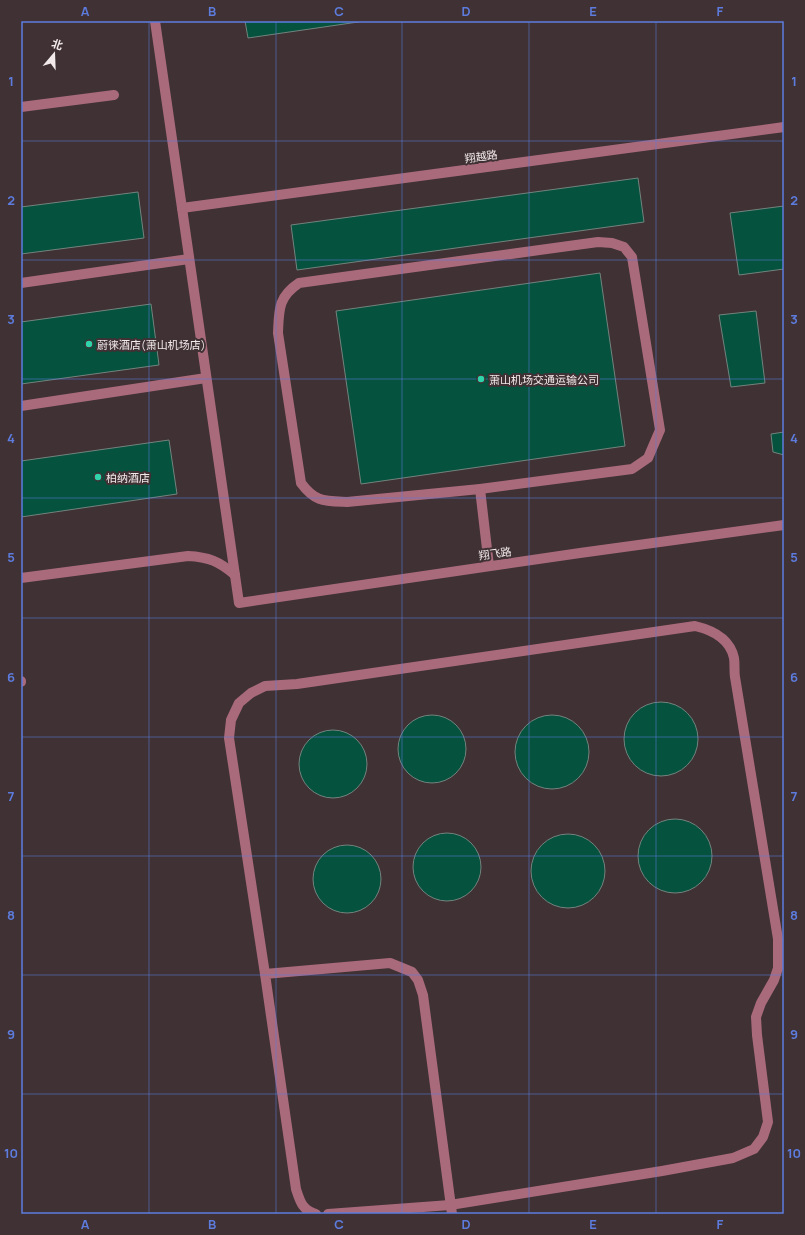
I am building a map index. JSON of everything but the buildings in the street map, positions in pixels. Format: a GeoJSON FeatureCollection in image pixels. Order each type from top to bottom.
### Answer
{"type":"FeatureCollection","features":[{"type":"Feature","properties":{"kind":"street"},"geometry":{"type":"LineString","coordinates":[[155,21],[234,575]]}},
{"type":"Feature","properties":{"kind":"street"},"geometry":{"type":"LineString","coordinates":[[21,107],[114,95]]}},
{"type":"Feature","properties":{"kind":"street","name":"翔越路"},"geometry":{"type":"LineString","coordinates":[[182,208],[784,127]]}},
{"type":"Feature","properties":{"kind":"street"},"geometry":{"type":"LineString","coordinates":[[598,242],[612,243],[624,247],[632,257],[660,430],[648,458],[632,469],[480,490],[347,502],[316,498],[308,493],[300,483],[278,333],[279,313],[282,300],[289,289],[299,283],[598,242]]}},
{"type":"Feature","properties":{"kind":"street"},"geometry":{"type":"LineString","coordinates":[[21,283],[189,259]]}},
{"type":"Feature","properties":{"kind":"street"},"geometry":{"type":"LineString","coordinates":[[21,406],[206,378]]}},
{"type":"Feature","properties":{"kind":"street"},"geometry":{"type":"LineString","coordinates":[[480,490],[490,566]]}},
{"type":"Feature","properties":{"kind":"street","name":"翔飞路"},"geometry":{"type":"LineString","coordinates":[[234,575],[239,603],[784,524]]}},
{"type":"Feature","properties":{"kind":"street"},"geometry":{"type":"LineString","coordinates":[[21,578],[188,556],[203,557],[216,561],[225,566],[234,575]]}},
{"type":"Feature","properties":{"kind":"street"},"geometry":{"type":"LineString","coordinates":[[316,1214],[308,1212],[301,1204],[296,1189],[229,738],[231,720],[239,703],[251,693],[265,686],[297,684],[695,626],[709,629],[728,644],[733,657],[778,939],[778,968],[774,980],[761,1003],[756,1017],[768,1122],[763,1137],[754,1149],[733,1158],[451,1209],[328,1214]]}},
{"type":"Feature","properties":{"kind":"street"},"geometry":{"type":"LineString","coordinates":[[265,974],[390,963],[412,972],[418,980],[423,995],[451,1209]]}},
{"type":"Feature","properties":{"kind":"place","name":"蔚徕酒店(萧山机场店)"},"geometry":{"type":"Point","coordinates":[89,344]}},
{"type":"Feature","properties":{"kind":"place","name":"萧山机场交通运输公司"},"geometry":{"type":"Point","coordinates":[481,379]}},
{"type":"Feature","properties":{"kind":"place","name":"柏纳酒店"},"geometry":{"type":"Point","coordinates":[98,477]}}]}
